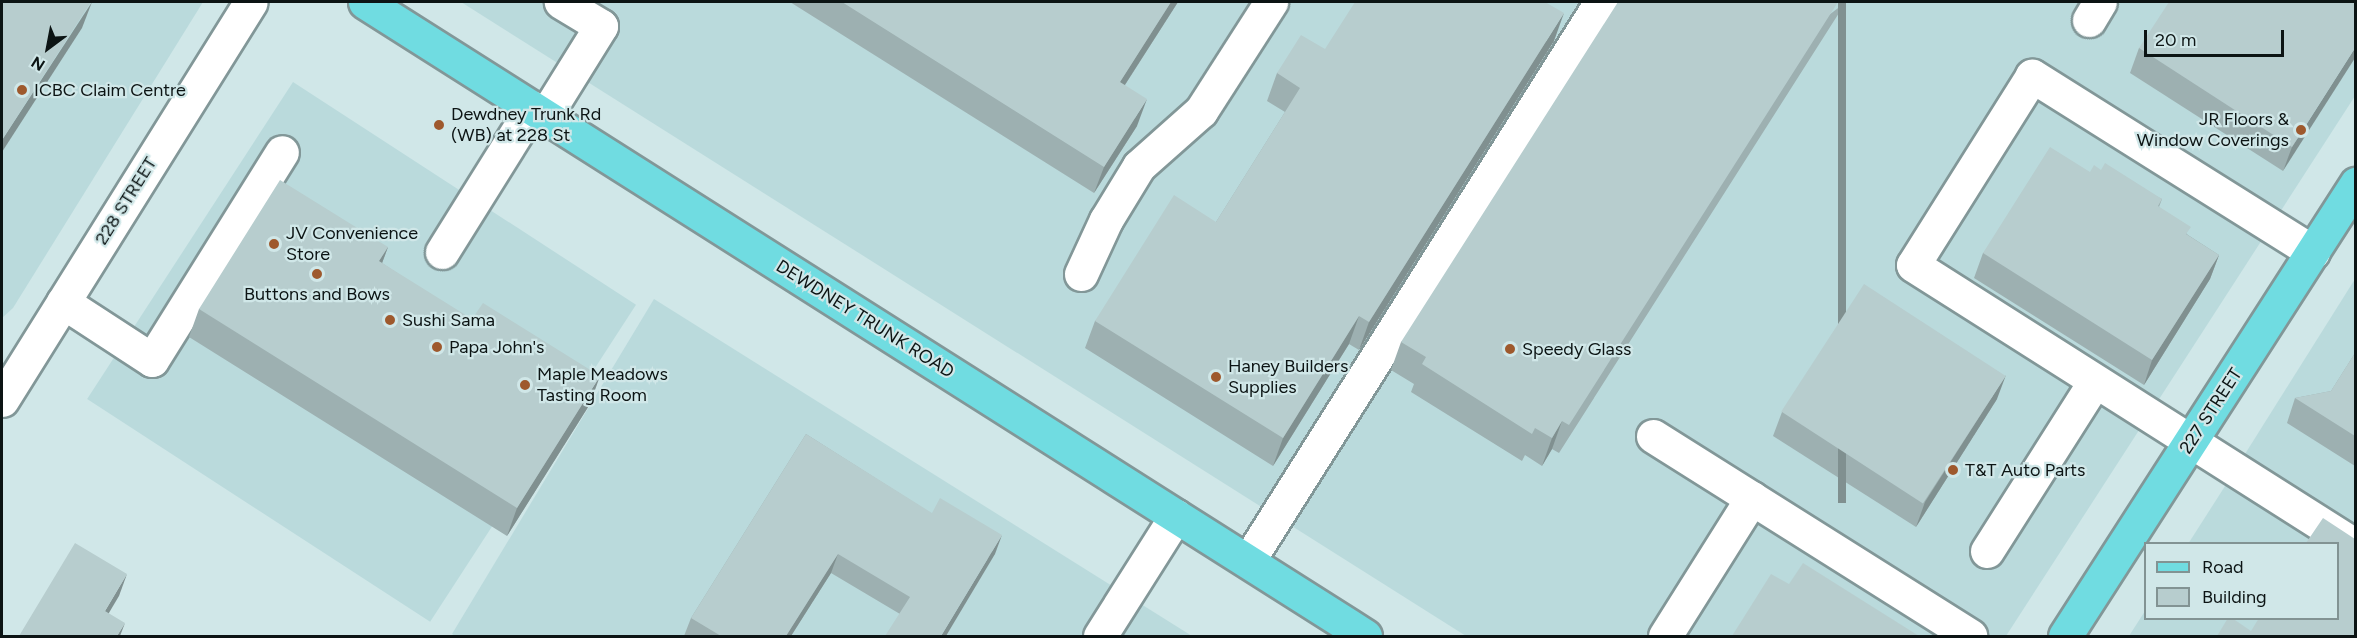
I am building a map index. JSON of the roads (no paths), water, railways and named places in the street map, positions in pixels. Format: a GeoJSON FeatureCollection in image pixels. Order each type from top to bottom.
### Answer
{"type":"FeatureCollection","features":[{"type":"Feature","properties":{"kind":"main road","name":"DEWDNEY TRUNK ROAD"},"geometry":{"type":"LineString","coordinates":[[365,2],[1365,636]]}},
{"type":"Feature","properties":{"kind":"main road","name":"227 STREET"},"geometry":{"type":"LineString","coordinates":[[2065,636],[2192,442],[2355,184]]}},
{"type":"Feature","properties":{"kind":"street","name":"228 STREET"},"geometry":{"type":"LineString","coordinates":[[3,394],[251,2]]}},
{"type":"Feature","properties":{"kind":"street"},"geometry":{"type":"LineString","coordinates":[[442,252],[538,112],[601,26],[561,2]]}},
{"type":"Feature","properties":{"kind":"street"},"geometry":{"type":"LineString","coordinates":[[1081,274],[1106,220],[1139,166],[1201,111],[1271,2]]}},
{"type":"Feature","properties":{"kind":"street"},"geometry":{"type":"LineString","coordinates":[[1248,561],[1601,2]]}},
{"type":"Feature","properties":{"kind":"street"},"geometry":{"type":"LineString","coordinates":[[2313,252],[2032,76],[1913,265],[2355,546]]}},
{"type":"Feature","properties":{"kind":"street"},"geometry":{"type":"LineString","coordinates":[[63,302],[153,360],[282,152]]}},
{"type":"Feature","properties":{"kind":"street"},"geometry":{"type":"LineString","coordinates":[[1987,551],[2095,381]]}},
{"type":"Feature","properties":{"kind":"street"},"geometry":{"type":"LineString","coordinates":[[1653,436],[1970,636]]}},
{"type":"Feature","properties":{"kind":"street"},"geometry":{"type":"LineString","coordinates":[[1665,636],[1752,498]]}},
{"type":"Feature","properties":{"kind":"street"},"geometry":{"type":"LineString","coordinates":[[1100,636],[1176,516]]}},
{"type":"Feature","properties":{"kind":"place","name":"ICBC Claim Centre"},"geometry":{"type":"Point","coordinates":[22,90]}},
{"type":"Feature","properties":{"kind":"place","name":"Dewdney Trunk Rd (WB) at 228 St"},"geometry":{"type":"Point","coordinates":[439,125]}},
{"type":"Feature","properties":{"kind":"place","name":"JR Floors & Window Coverings"},"geometry":{"type":"Point","coordinates":[2301,130]}},
{"type":"Feature","properties":{"kind":"place","name":"JV Convenience Store"},"geometry":{"type":"Point","coordinates":[274,244]}},
{"type":"Feature","properties":{"kind":"place","name":"Buttons and Bows"},"geometry":{"type":"Point","coordinates":[317,274]}},
{"type":"Feature","properties":{"kind":"place","name":"Sushi Sama"},"geometry":{"type":"Point","coordinates":[390,320]}},
{"type":"Feature","properties":{"kind":"place","name":"Papa John's"},"geometry":{"type":"Point","coordinates":[437,347]}},
{"type":"Feature","properties":{"kind":"place","name":"Speedy Glass"},"geometry":{"type":"Point","coordinates":[1510,349]}},
{"type":"Feature","properties":{"kind":"place","name":"Haney Builders Supplies"},"geometry":{"type":"Point","coordinates":[1216,377]}},
{"type":"Feature","properties":{"kind":"place","name":"Maple Meadows Tasting Room"},"geometry":{"type":"Point","coordinates":[525,385]}},
{"type":"Feature","properties":{"kind":"place","name":"T&T Auto Parts"},"geometry":{"type":"Point","coordinates":[1953,470]}}]}
